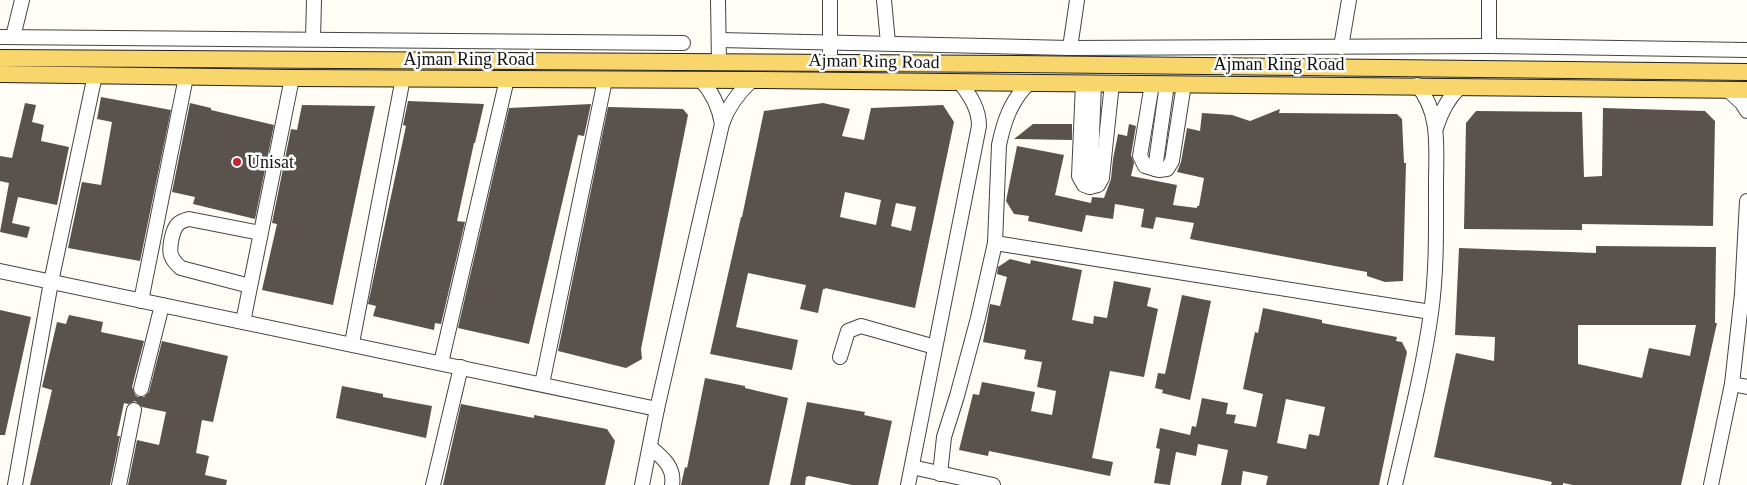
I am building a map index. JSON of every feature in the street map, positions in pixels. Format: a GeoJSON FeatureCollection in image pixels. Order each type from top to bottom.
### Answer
{"type":"FeatureCollection","features":[{"type":"Feature","properties":{"kind":"main road","name":"Ajman Ring Road"},"geometry":{"type":"LineString","coordinates":[[0,58],[1747,72]]}},
{"type":"Feature","properties":{"kind":"main road","name":"Ajman Ring Road"},"geometry":{"type":"LineString","coordinates":[[0,74],[1747,90]]}},
{"type":"Feature","properties":{"kind":"street"},"geometry":{"type":"LineString","coordinates":[[22,0],[6,37],[684,42]]}},
{"type":"Feature","properties":{"kind":"street"},"geometry":{"type":"LineString","coordinates":[[312,39],[314,0]]}},
{"type":"Feature","properties":{"kind":"street"},"geometry":{"type":"LineString","coordinates":[[718,0],[719,63]]}},
{"type":"Feature","properties":{"kind":"street"},"geometry":{"type":"LineString","coordinates":[[830,0],[830,64]]}},
{"type":"Feature","properties":{"kind":"street"},"geometry":{"type":"LineString","coordinates":[[884,0],[888,43]]}},
{"type":"Feature","properties":{"kind":"street"},"geometry":{"type":"LineString","coordinates":[[1070,48],[1077,0]]}},
{"type":"Feature","properties":{"kind":"street"},"geometry":{"type":"LineString","coordinates":[[1341,47],[1348,0]]}},
{"type":"Feature","properties":{"kind":"street"},"geometry":{"type":"LineString","coordinates":[[1489,46],[1490,0]]}},
{"type":"Feature","properties":{"kind":"street"},"geometry":{"type":"LineString","coordinates":[[719,40],[1070,48],[1489,46],[1747,50]]}},
{"type":"Feature","properties":{"kind":"street"},"geometry":{"type":"LineString","coordinates":[[15,485],[51,282],[95,75]]}},
{"type":"Feature","properties":{"kind":"street"},"geometry":{"type":"LineString","coordinates":[[141,300],[186,77]]}},
{"type":"Feature","properties":{"kind":"street"},"geometry":{"type":"LineString","coordinates":[[243,322],[292,78]]}},
{"type":"Feature","properties":{"kind":"street"},"geometry":{"type":"LineString","coordinates":[[352,344],[403,78]]}},
{"type":"Feature","properties":{"kind":"street"},"geometry":{"type":"LineString","coordinates":[[440,363],[507,79]]}},
{"type":"Feature","properties":{"kind":"street"},"geometry":{"type":"LineString","coordinates":[[542,384],[605,80]]}},
{"type":"Feature","properties":{"kind":"street"},"geometry":{"type":"LineString","coordinates":[[701,80],[718,105],[722,124]]}},
{"type":"Feature","properties":{"kind":"street"},"geometry":{"type":"LineString","coordinates":[[642,485],[657,409],[722,124],[734,100],[752,80]]}},
{"type":"Feature","properties":{"kind":"street"},"geometry":{"type":"LineString","coordinates":[[908,485],[979,126],[977,109],[960,82]]}},
{"type":"Feature","properties":{"kind":"street"},"geometry":{"type":"LineString","coordinates":[[940,474],[944,437],[973,336],[995,243],[999,145],[1009,110],[1015,99],[1030,82]]}},
{"type":"Feature","properties":{"kind":"street"},"geometry":{"type":"LineString","coordinates":[[1089,83],[1079,173],[1081,182],[1090,187],[1098,185],[1102,178],[1112,83]]}},
{"type":"Feature","properties":{"kind":"street"},"geometry":{"type":"LineString","coordinates":[[1089,83],[1090,187]]}},
{"type":"Feature","properties":{"kind":"street"},"geometry":{"type":"LineString","coordinates":[[1159,84],[1140,153],[1142,164],[1148,168],[1155,169],[1166,169],[1172,161],[1184,84]]}},
{"type":"Feature","properties":{"kind":"street"},"geometry":{"type":"LineString","coordinates":[[1155,169],[1159,84]]}},
{"type":"Feature","properties":{"kind":"street"},"geometry":{"type":"LineString","coordinates":[[1395,485],[1419,380],[1431,312],[1436,250],[1436,128],[1429,104],[1417,86]]}},
{"type":"Feature","properties":{"kind":"street"},"geometry":{"type":"LineString","coordinates":[[1436,128],[1446,104],[1460,87]]}},
{"type":"Feature","properties":{"kind":"street"},"geometry":{"type":"LineString","coordinates":[[1728,90],[1742,103],[1747,111]]}},
{"type":"Feature","properties":{"kind":"street"},"geometry":{"type":"LineString","coordinates":[[1711,485],[1732,384],[1742,294],[1747,201]]}},
{"type":"Feature","properties":{"kind":"street"},"geometry":{"type":"LineString","coordinates":[[250,286],[181,268],[171,257],[170,250],[175,228],[183,220],[189,219],[260,233]]}},
{"type":"Feature","properties":{"kind":"street"},"geometry":{"type":"LineString","coordinates":[[995,243],[1431,312]]}},
{"type":"Feature","properties":{"kind":"street"},"geometry":{"type":"LineString","coordinates":[[0,271],[657,409]]}},
{"type":"Feature","properties":{"kind":"street"},"geometry":{"type":"LineString","coordinates":[[141,389],[162,305]]}},
{"type":"Feature","properties":{"kind":"street"},"geometry":{"type":"LineString","coordinates":[[840,358],[848,331],[860,326],[935,346]]}},
{"type":"Feature","properties":{"kind":"street"},"geometry":{"type":"LineString","coordinates":[[433,485],[461,367]]}},
{"type":"Feature","properties":{"kind":"street"},"geometry":{"type":"LineString","coordinates":[[1732,384],[1747,387]]}},
{"type":"Feature","properties":{"kind":"street"},"geometry":{"type":"LineString","coordinates":[[119,485],[134,410]]}},
{"type":"Feature","properties":{"kind":"street"},"geometry":{"type":"LineString","coordinates":[[650,446],[668,463],[673,479],[672,485]]}},
{"type":"Feature","properties":{"kind":"street"},"geometry":{"type":"LineString","coordinates":[[912,468],[993,485]]}},
{"type":"Feature","properties":{"kind":"building"},"geometry":{"type":"Polygon","coordinates":[[[101,97],[171,110],[140,261],[68,248],[82,182],[101,185],[112,122],[97,119],[101,97]]]}},
{"type":"Feature","properties":{"kind":"building"},"geometry":{"type":"Polygon","coordinates":[[[408,101],[484,104],[457,221],[465,222],[441,324],[435,323],[434,330],[373,316],[376,306],[368,304],[406,126],[403,125],[408,101]]]}},
{"type":"Feature","properties":{"kind":"building"},"geometry":{"type":"Polygon","coordinates":[[[25,103],[36,105],[32,122],[44,125],[41,141],[69,147],[57,205],[18,197],[12,223],[30,227],[27,238],[0,232],[9,183],[0,181],[0,156],[12,158],[25,103]]]}},
{"type":"Feature","properties":{"kind":"building","name":"Unisat"},"geometry":{"type":"Polygon","coordinates":[[[190,103],[274,125],[255,219],[193,204],[195,197],[172,192],[190,103]]]}},
{"type":"Feature","properties":{"kind":"building"},"geometry":{"type":"Polygon","coordinates":[[[823,103],[850,109],[842,136],[864,140],[871,108],[943,105],[954,122],[915,308],[825,288],[823,289],[818,313],[800,309],[806,285],[748,273],[736,327],[798,340],[792,370],[710,354],[742,217],[764,111],[823,103]],[[845,192],[840,217],[876,225],[881,200],[845,192]],[[896,203],[891,226],[911,231],[916,207],[896,203]]]}},
{"type":"Feature","properties":{"kind":"building"},"geometry":{"type":"Polygon","coordinates":[[[591,104],[584,136],[578,135],[529,344],[458,328],[509,108],[591,104]]]}},
{"type":"Feature","properties":{"kind":"building"},"geometry":{"type":"Polygon","coordinates":[[[302,105],[375,106],[333,305],[262,290],[277,224],[272,223],[291,129],[297,130],[302,105]]]}},
{"type":"Feature","properties":{"kind":"building"},"geometry":{"type":"Polygon","coordinates":[[[608,107],[683,109],[688,115],[641,349],[642,359],[626,368],[558,351],[608,107]]]}},
{"type":"Feature","properties":{"kind":"building"},"geometry":{"type":"Polygon","coordinates":[[[1603,108],[1705,111],[1715,121],[1713,226],[1582,224],[1582,230],[1464,229],[1466,123],[1476,111],[1582,112],[1584,177],[1602,176],[1603,108]]]}},
{"type":"Feature","properties":{"kind":"building"},"geometry":{"type":"Polygon","coordinates":[[[1280,109],[1279,113],[1397,114],[1402,119],[1404,163],[1406,163],[1403,281],[1385,282],[1367,276],[1367,272],[1190,239],[1194,223],[1156,217],[1153,229],[1141,227],[1144,209],[1115,204],[1113,219],[1086,215],[1082,232],[1028,221],[1029,216],[1014,214],[1006,201],[1017,146],[1064,155],[1055,195],[1091,203],[1092,197],[1104,198],[1111,179],[1118,134],[1127,136],[1129,124],[1136,126],[1131,155],[1134,163],[1131,176],[1177,185],[1173,205],[1197,208],[1204,178],[1177,172],[1181,162],[1187,128],[1200,131],[1202,113],[1232,115],[1250,121],[1280,109]]]}},
{"type":"Feature","properties":{"kind":"building"},"geometry":{"type":"Polygon","coordinates":[[[1033,124],[1072,124],[1072,140],[1014,139],[1033,124]]]}},
{"type":"Feature","properties":{"kind":"building"},"geometry":{"type":"Polygon","coordinates":[[[1596,246],[1716,247],[1715,323],[1717,323],[1681,485],[1573,485],[1563,483],[1563,485],[1551,485],[1552,482],[1434,457],[1456,353],[1494,361],[1495,337],[1455,335],[1459,248],[1596,253],[1596,246]],[[1578,325],[1578,364],[1642,378],[1649,348],[1690,356],[1696,325],[1578,325]]]}},
{"type":"Feature","properties":{"kind":"building"},"geometry":{"type":"Polygon","coordinates":[[[1010,259],[1030,264],[1031,260],[1082,270],[1072,320],[1093,324],[1094,316],[1107,318],[1114,281],[1151,288],[1147,306],[1158,309],[1144,377],[1110,371],[1092,458],[1113,462],[1110,476],[989,451],[988,456],[959,450],[973,394],[979,395],[982,382],[1035,392],[1031,411],[1052,415],[1056,391],[1037,387],[1042,362],[1024,359],[1026,350],[983,342],[990,304],[1000,306],[1007,277],[997,274],[998,267],[1010,259]]]}},
{"type":"Feature","properties":{"kind":"building"},"geometry":{"type":"Polygon","coordinates":[[[1182,295],[1211,301],[1190,400],[1162,393],[1163,390],[1155,388],[1158,373],[1165,374],[1182,295]]]}},
{"type":"Feature","properties":{"kind":"building"},"geometry":{"type":"Polygon","coordinates":[[[1263,308],[1322,320],[1322,323],[1397,337],[1396,341],[1402,342],[1407,352],[1379,485],[1266,485],[1268,476],[1243,471],[1241,485],[1221,485],[1228,450],[1198,444],[1196,456],[1176,452],[1170,485],[1154,483],[1160,449],[1156,448],[1160,428],[1190,435],[1192,426],[1196,427],[1202,398],[1228,403],[1226,414],[1236,415],[1234,423],[1256,427],[1263,394],[1243,389],[1255,332],[1258,333],[1263,308]],[[1286,399],[1277,443],[1306,449],[1309,434],[1319,436],[1325,407],[1286,399]]]}},
{"type":"Feature","properties":{"kind":"building"},"geometry":{"type":"Polygon","coordinates":[[[0,310],[31,317],[5,435],[0,435],[0,310]]]}},
{"type":"Feature","properties":{"kind":"building"},"geometry":{"type":"Polygon","coordinates":[[[69,315],[103,322],[101,332],[144,341],[132,387],[135,395],[138,397],[144,397],[149,392],[162,341],[228,356],[213,422],[202,420],[196,453],[209,456],[205,475],[227,480],[226,485],[128,485],[137,440],[159,445],[166,412],[142,407],[135,401],[128,404],[124,403],[117,436],[120,436],[110,485],[30,485],[52,390],[42,387],[57,322],[66,324],[69,315]]]}},
{"type":"Feature","properties":{"kind":"building"},"geometry":{"type":"Polygon","coordinates":[[[705,378],[745,386],[745,388],[788,398],[769,485],[681,485],[685,467],[687,468],[705,378]]]}},
{"type":"Feature","properties":{"kind":"building"},"geometry":{"type":"Polygon","coordinates":[[[342,386],[383,394],[383,397],[432,406],[426,438],[336,418],[342,386]]]}},
{"type":"Feature","properties":{"kind":"building"},"geometry":{"type":"Polygon","coordinates":[[[807,402],[865,412],[864,415],[892,421],[878,485],[852,485],[809,476],[806,477],[805,485],[790,485],[807,402]]]}},
{"type":"Feature","properties":{"kind":"building"},"geometry":{"type":"Polygon","coordinates":[[[461,404],[607,429],[615,441],[605,485],[443,485],[461,404]]]}},
{"type":"Feature","properties":{"kind":"place","name":"Unisat"},"geometry":{"type":"Point","coordinates":[237,162]}}]}
